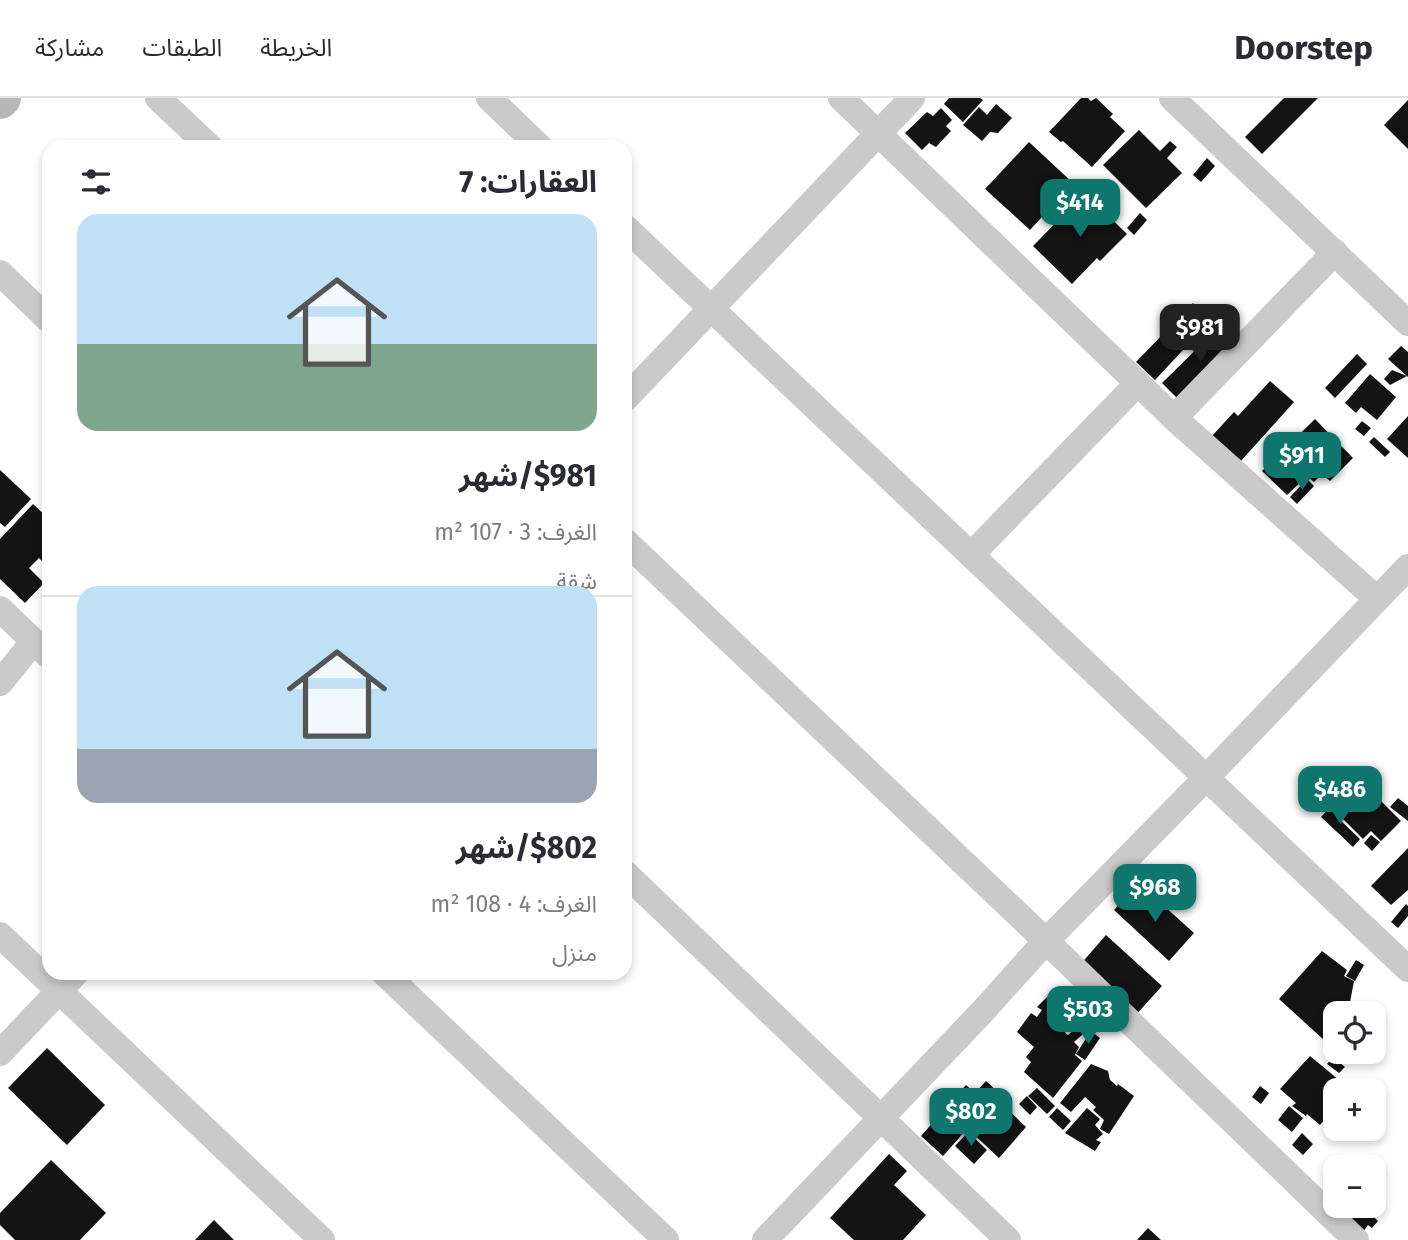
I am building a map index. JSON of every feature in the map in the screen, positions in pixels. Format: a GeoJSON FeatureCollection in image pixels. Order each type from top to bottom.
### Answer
{"type":"FeatureCollection","features":[{"type":"Feature","properties":{"kind":"street"},"geometry":{"type":"LineString","coordinates":[[158,98],[203,140]]}},
{"type":"Feature","properties":{"kind":"street"},"geometry":{"type":"LineString","coordinates":[[489,98],[533,140]]}},
{"type":"Feature","properties":{"kind":"street"},"geometry":{"type":"LineString","coordinates":[[841,98],[1174,418],[1377,599]]}},
{"type":"Feature","properties":{"kind":"street"},"geometry":{"type":"LineString","coordinates":[[632,392],[912,98]]}},
{"type":"Feature","properties":{"kind":"street"},"geometry":{"type":"LineString","coordinates":[[1172,98],[1408,323]]}},
{"type":"Feature","properties":{"kind":"street"},"geometry":{"type":"LineString","coordinates":[[632,234],[1408,969]]}},
{"type":"Feature","properties":{"kind":"street"},"geometry":{"type":"LineString","coordinates":[[1174,418],[1335,252]]}},
{"type":"Feature","properties":{"kind":"street"},"geometry":{"type":"LineString","coordinates":[[0,273],[42,313]]}},
{"type":"Feature","properties":{"kind":"street"},"geometry":{"type":"LineString","coordinates":[[971,555],[1138,383]]}},
{"type":"Feature","properties":{"kind":"street"},"geometry":{"type":"LineString","coordinates":[[632,548],[1356,1240]]}},
{"type":"Feature","properties":{"kind":"street"},"geometry":{"type":"LineString","coordinates":[[765,1240],[982,1013],[1046,941],[1408,567]]}},
{"type":"Feature","properties":{"kind":"street"},"geometry":{"type":"LineString","coordinates":[[0,609],[42,649],[0,683]]}},
{"type":"Feature","properties":{"kind":"street"},"geometry":{"type":"LineString","coordinates":[[632,880],[1008,1240]]}},
{"type":"Feature","properties":{"kind":"street"},"geometry":{"type":"LineString","coordinates":[[0,935],[42,964]]}},
{"type":"Feature","properties":{"kind":"street"},"geometry":{"type":"LineString","coordinates":[[391,980],[666,1240]]}},
{"type":"Feature","properties":{"kind":"street"},"geometry":{"type":"LineString","coordinates":[[0,1053],[68,982],[321,1240]]}},
{"type":"Feature","properties":{"kind":"building"},"geometry":{"type":"Polygon","coordinates":[[[949,98],[983,100],[963,122],[944,104],[949,98]]]}},
{"type":"Feature","properties":{"kind":"building"},"geometry":{"type":"Polygon","coordinates":[[[1081,98],[1091,101],[1096,98],[1113,114],[1110,117],[1125,131],[1092,167],[1049,132],[1081,98]]]}},
{"type":"Feature","properties":{"kind":"building"},"geometry":{"type":"Polygon","coordinates":[[[1284,98],[1318,98],[1262,154],[1245,137],[1284,98]]]}},
{"type":"Feature","properties":{"kind":"building"},"geometry":{"type":"Polygon","coordinates":[[[1408,100],[1408,149],[1384,125],[1408,100]]]}},
{"type":"Feature","properties":{"kind":"building"},"geometry":{"type":"Polygon","coordinates":[[[996,104],[1012,118],[998,133],[990,132],[982,141],[963,125],[979,107],[987,115],[996,104]]]}},
{"type":"Feature","properties":{"kind":"building"},"geometry":{"type":"Polygon","coordinates":[[[941,108],[952,120],[946,126],[951,131],[936,147],[929,143],[922,150],[905,133],[927,112],[933,116],[941,108]]]}},
{"type":"Feature","properties":{"kind":"building"},"geometry":{"type":"Polygon","coordinates":[[[1139,130],[1160,151],[1170,141],[1177,147],[1167,158],[1182,173],[1146,208],[1103,165],[1139,130]]]}},
{"type":"Feature","properties":{"kind":"building"},"geometry":{"type":"Polygon","coordinates":[[[1029,142],[1073,183],[1030,230],[985,189],[1029,142]]]}},
{"type":"Feature","properties":{"kind":"building"},"geometry":{"type":"Polygon","coordinates":[[[1207,158],[1215,166],[1201,182],[1193,175],[1207,158]]]}},
{"type":"Feature","properties":{"kind":"building"},"geometry":{"type":"Polygon","coordinates":[[[1085,193],[1127,234],[1100,261],[1097,258],[1072,284],[1033,246],[1085,193]]]}},
{"type":"Feature","properties":{"kind":"building"},"geometry":{"type":"Polygon","coordinates":[[[1140,213],[1147,220],[1134,235],[1127,228],[1140,213]]]}},
{"type":"Feature","properties":{"kind":"building"},"geometry":{"type":"Polygon","coordinates":[[[1193,303],[1211,320],[1155,380],[1136,362],[1193,303]]]}},
{"type":"Feature","properties":{"kind":"building"},"geometry":{"type":"Polygon","coordinates":[[[1220,326],[1238,344],[1180,401],[1162,383],[1220,326]]]}},
{"type":"Feature","properties":{"kind":"building"},"geometry":{"type":"Polygon","coordinates":[[[1401,346],[1408,352],[1408,377],[1388,359],[1401,346]]]}},
{"type":"Feature","properties":{"kind":"building"},"geometry":{"type":"Polygon","coordinates":[[[1357,354],[1367,364],[1335,398],[1325,388],[1357,354]]]}},
{"type":"Feature","properties":{"kind":"building"},"geometry":{"type":"Polygon","coordinates":[[[1392,370],[1407,376],[1390,385],[1384,379],[1392,370]]]}},
{"type":"Feature","properties":{"kind":"building"},"geometry":{"type":"Polygon","coordinates":[[[1370,374],[1396,397],[1377,420],[1361,407],[1356,413],[1345,403],[1370,374]]]}},
{"type":"Feature","properties":{"kind":"building"},"geometry":{"type":"Polygon","coordinates":[[[1270,381],[1294,402],[1240,462],[1212,436],[1234,412],[1238,416],[1270,381]]]}},
{"type":"Feature","properties":{"kind":"building"},"geometry":{"type":"Polygon","coordinates":[[[1408,416],[1408,458],[1387,439],[1408,416]]]}},
{"type":"Feature","properties":{"kind":"building"},"geometry":{"type":"Polygon","coordinates":[[[1315,419],[1353,458],[1330,481],[1322,474],[1314,482],[1307,476],[1287,495],[1262,471],[1315,419]]]}},
{"type":"Feature","properties":{"kind":"building"},"geometry":{"type":"Polygon","coordinates":[[[1362,421],[1371,428],[1364,436],[1355,429],[1362,421]]]}},
{"type":"Feature","properties":{"kind":"building"},"geometry":{"type":"Polygon","coordinates":[[[1374,437],[1390,452],[1385,457],[1369,442],[1374,437]]]}},
{"type":"Feature","properties":{"kind":"building"},"geometry":{"type":"Polygon","coordinates":[[[0,470],[31,499],[5,527],[0,523],[0,470]]]}},
{"type":"Feature","properties":{"kind":"building"},"geometry":{"type":"Polygon","coordinates":[[[1307,479],[1314,486],[1297,504],[1290,497],[1307,479]]]}},
{"type":"Feature","properties":{"kind":"building"},"geometry":{"type":"Polygon","coordinates":[[[33,504],[42,512],[42,561],[39,558],[29,568],[42,581],[42,585],[25,603],[0,579],[0,539],[33,504]]]}},
{"type":"Feature","properties":{"kind":"building"},"geometry":{"type":"Polygon","coordinates":[[[1370,790],[1401,821],[1381,841],[1371,831],[1363,839],[1340,816],[1348,807],[1344,803],[1352,794],[1360,800],[1370,790]]]}},
{"type":"Feature","properties":{"kind":"building"},"geometry":{"type":"Polygon","coordinates":[[[1398,798],[1408,806],[1408,821],[1390,807],[1398,798]]]}},
{"type":"Feature","properties":{"kind":"building"},"geometry":{"type":"Polygon","coordinates":[[[1332,805],[1341,813],[1337,817],[1360,839],[1353,847],[1321,817],[1332,805]]]}},
{"type":"Feature","properties":{"kind":"building"},"geometry":{"type":"Polygon","coordinates":[[[1371,835],[1380,842],[1372,851],[1364,843],[1371,835]]]}},
{"type":"Feature","properties":{"kind":"building"},"geometry":{"type":"Polygon","coordinates":[[[1408,848],[1408,890],[1391,905],[1371,886],[1408,848]]]}},
{"type":"Feature","properties":{"kind":"building"},"geometry":{"type":"Polygon","coordinates":[[[1132,890],[1145,902],[1152,895],[1194,933],[1169,961],[1114,910],[1132,890]]]}},
{"type":"Feature","properties":{"kind":"building"},"geometry":{"type":"Polygon","coordinates":[[[1406,904],[1408,916],[1398,928],[1391,922],[1406,904]]]}},
{"type":"Feature","properties":{"kind":"building"},"geometry":{"type":"Polygon","coordinates":[[[1106,935],[1162,986],[1134,1017],[1079,966],[1106,935]]]}},
{"type":"Feature","properties":{"kind":"building"},"geometry":{"type":"Polygon","coordinates":[[[1322,951],[1347,970],[1344,976],[1354,981],[1350,1001],[1323,1001],[1323,1039],[1279,999],[1322,951]]]}},
{"type":"Feature","properties":{"kind":"building"},"geometry":{"type":"Polygon","coordinates":[[[1356,960],[1364,965],[1355,981],[1346,976],[1356,960]]]}},
{"type":"Feature","properties":{"kind":"building"},"geometry":{"type":"Polygon","coordinates":[[[1053,991],[1078,1014],[1065,1033],[1068,1035],[1085,1020],[1091,1027],[1074,1042],[1079,1047],[1075,1055],[1082,1061],[1053,1098],[1024,1072],[1031,1062],[1026,1057],[1034,1047],[1017,1032],[1031,1013],[1037,1017],[1042,1010],[1037,1007],[1053,991]]]}},
{"type":"Feature","properties":{"kind":"building"},"geometry":{"type":"Polygon","coordinates":[[[1091,1031],[1100,1038],[1085,1060],[1076,1054],[1091,1031]]]}},
{"type":"Feature","properties":{"kind":"building"},"geometry":{"type":"Polygon","coordinates":[[[47,1048],[105,1105],[67,1145],[8,1088],[47,1048]]]}},
{"type":"Feature","properties":{"kind":"building"},"geometry":{"type":"Polygon","coordinates":[[[1310,1056],[1337,1078],[1323,1078],[1323,1121],[1320,1125],[1292,1106],[1296,1103],[1280,1089],[1310,1056]]]}},
{"type":"Feature","properties":{"kind":"building"},"geometry":{"type":"Polygon","coordinates":[[[1091,1064],[1108,1071],[1110,1080],[1134,1096],[1109,1134],[1100,1129],[1104,1120],[1093,1110],[1096,1107],[1085,1097],[1071,1112],[1060,1103],[1091,1064]]]}},
{"type":"Feature","properties":{"kind":"building"},"geometry":{"type":"Polygon","coordinates":[[[1327,1064],[1341,1064],[1345,1067],[1339,1073],[1327,1064]]]}},
{"type":"Feature","properties":{"kind":"building"},"geometry":{"type":"Polygon","coordinates":[[[986,1081],[999,1093],[943,1156],[921,1136],[966,1085],[975,1093],[986,1081]]]}},
{"type":"Feature","properties":{"kind":"building"},"geometry":{"type":"Polygon","coordinates":[[[1260,1086],[1269,1093],[1261,1104],[1252,1097],[1260,1086]]]}},
{"type":"Feature","properties":{"kind":"building"},"geometry":{"type":"Polygon","coordinates":[[[1037,1088],[1055,1106],[1047,1114],[1028,1096],[1037,1088]]]}},
{"type":"Feature","properties":{"kind":"building"},"geometry":{"type":"Polygon","coordinates":[[[1027,1096],[1037,1107],[1030,1115],[1019,1104],[1027,1096]]]}},
{"type":"Feature","properties":{"kind":"building"},"geometry":{"type":"Polygon","coordinates":[[[1000,1102],[1026,1127],[999,1158],[970,1131],[976,1125],[978,1127],[1000,1102]]]}},
{"type":"Feature","properties":{"kind":"building"},"geometry":{"type":"Polygon","coordinates":[[[1289,1106],[1303,1118],[1292,1132],[1278,1120],[1289,1106]]]}},
{"type":"Feature","properties":{"kind":"building"},"geometry":{"type":"Polygon","coordinates":[[[1057,1108],[1071,1121],[1063,1130],[1049,1117],[1057,1108]]]}},
{"type":"Feature","properties":{"kind":"building"},"geometry":{"type":"Polygon","coordinates":[[[1087,1108],[1100,1119],[1095,1125],[1103,1134],[1096,1140],[1101,1142],[1095,1151],[1065,1133],[1087,1108]]]}},
{"type":"Feature","properties":{"kind":"building"},"geometry":{"type":"Polygon","coordinates":[[[968,1132],[987,1150],[974,1164],[955,1146],[968,1132]]]}},
{"type":"Feature","properties":{"kind":"building"},"geometry":{"type":"Polygon","coordinates":[[[1302,1133],[1313,1144],[1303,1155],[1292,1145],[1302,1133]]]}},
{"type":"Feature","properties":{"kind":"building"},"geometry":{"type":"Polygon","coordinates":[[[889,1154],[907,1171],[894,1185],[926,1215],[903,1240],[854,1240],[830,1218],[889,1154]]]}},
{"type":"Feature","properties":{"kind":"building"},"geometry":{"type":"Polygon","coordinates":[[[51,1160],[106,1213],[80,1240],[15,1240],[0,1225],[0,1213],[51,1160]]]}},
{"type":"Feature","properties":{"kind":"building"},"geometry":{"type":"Polygon","coordinates":[[[1350,1218],[1375,1218],[1378,1221],[1372,1228],[1368,1225],[1363,1232],[1348,1222],[1350,1218]]]}},
{"type":"Feature","properties":{"kind":"building"},"geometry":{"type":"Polygon","coordinates":[[[214,1220],[234,1240],[195,1240],[214,1220]]]}},
{"type":"Feature","properties":{"kind":"building"},"geometry":{"type":"Polygon","coordinates":[[[1148,1228],[1161,1240],[1137,1240],[1148,1228]]]}}]}
